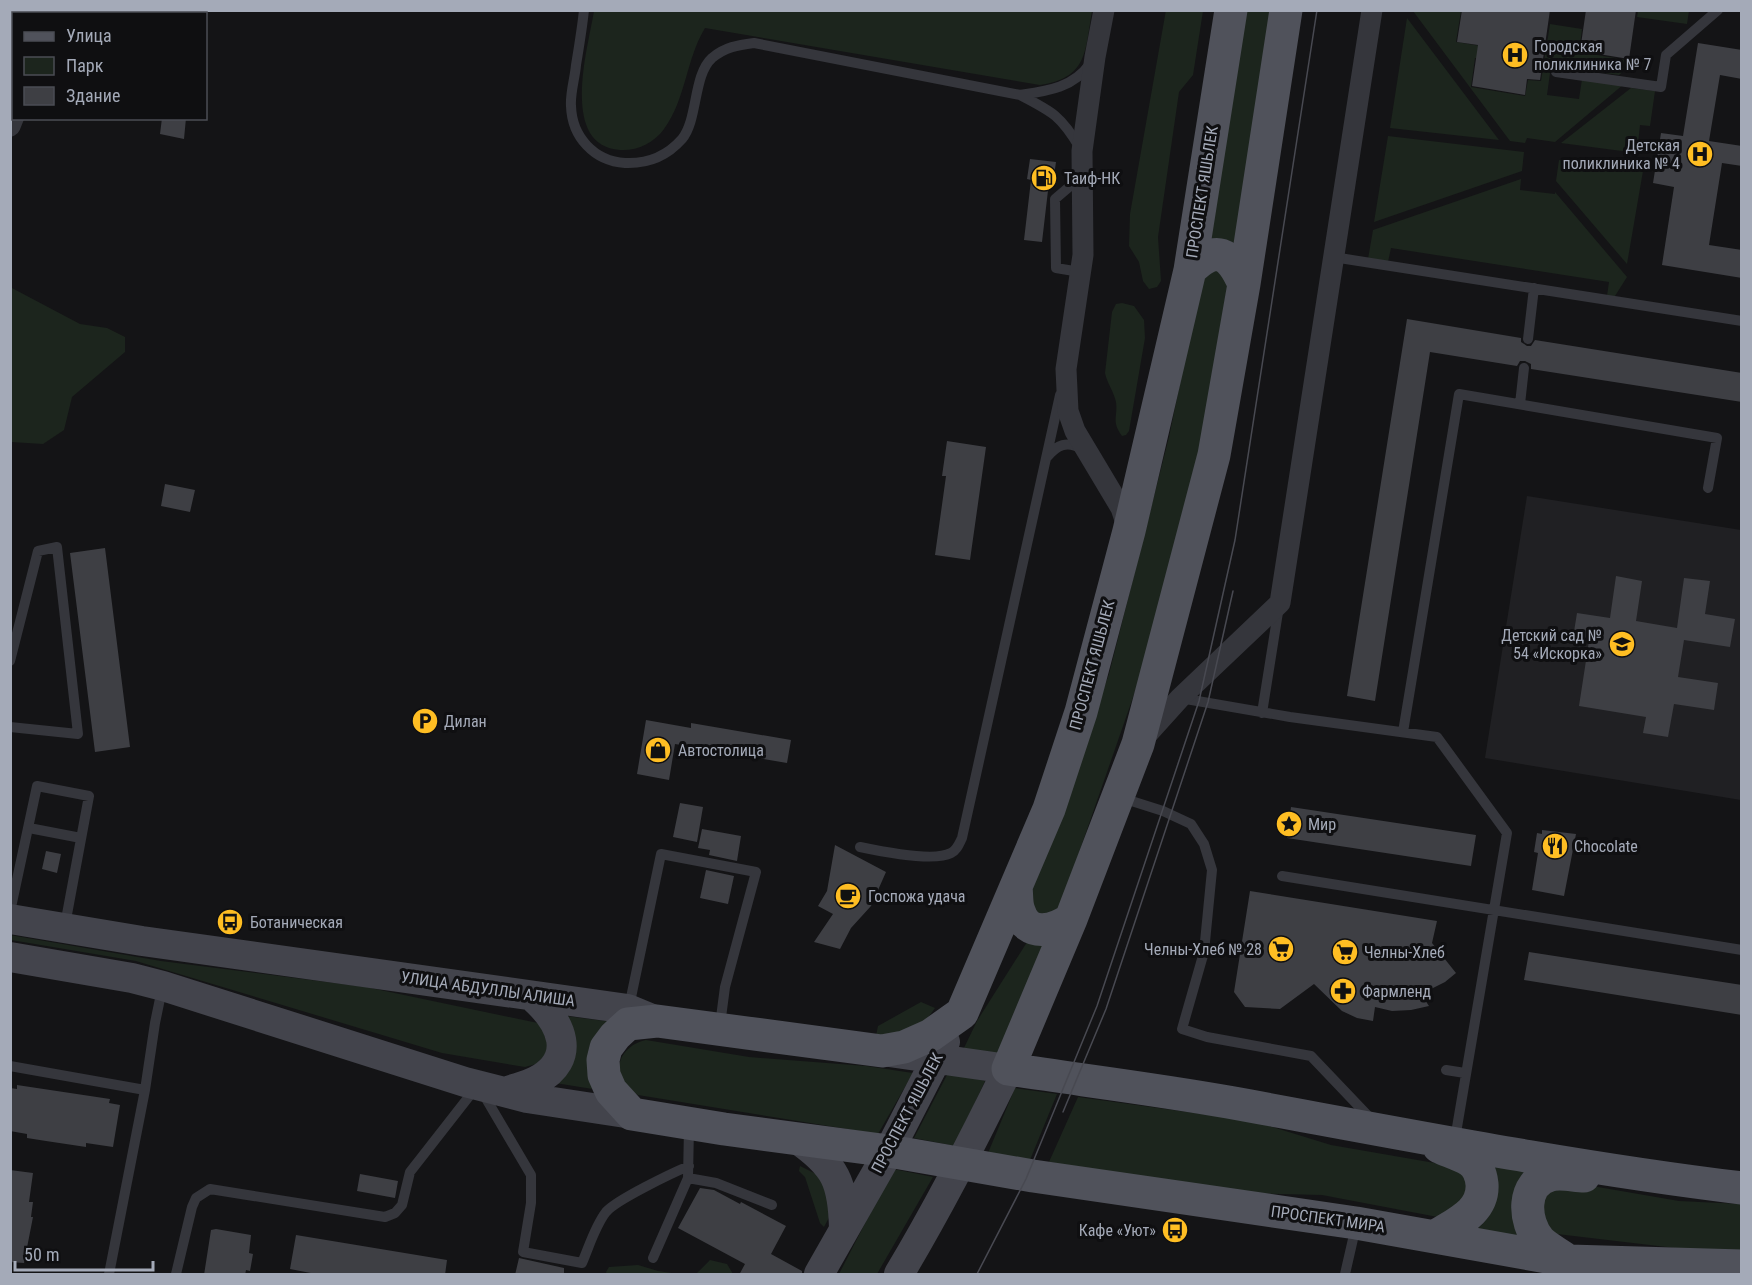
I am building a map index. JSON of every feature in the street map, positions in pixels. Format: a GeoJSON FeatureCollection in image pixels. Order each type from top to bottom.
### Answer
{"type":"FeatureCollection","features":[{"type":"Feature","properties":{"kind":"main road","name":"ПРОСПЕКТ ЯШЬЛЕК"},"geometry":{"type":"LineString","coordinates":[[819,1275],[844,1229],[902,1153],[949,1060],[962,1013],[1049,808],[1081,712],[1129,531],[1190,270],[1231,10]]}},
{"type":"Feature","properties":{"kind":"main road"},"geometry":{"type":"LineString","coordinates":[[899,1275],[962,1163],[1008,1069],[1071,919],[1138,744],[1214,455],[1244,284],[1286,10]]}},
{"type":"Feature","properties":{"kind":"main road"},"geometry":{"type":"LineString","coordinates":[[1190,270],[1203,257],[1213,254],[1226,256],[1237,267],[1244,284]]}},
{"type":"Feature","properties":{"kind":"main road"},"geometry":{"type":"LineString","coordinates":[[1016,887],[1019,911],[1024,921],[1036,928],[1045,930],[1057,928],[1071,919]]}},
{"type":"Feature","properties":{"kind":"main road","name":"УЛИЦА АБДУЛЛЫ АЛИША"},"geometry":{"type":"LineString","coordinates":[[10,920],[533,997],[720,1029],[949,1060]]}},
{"type":"Feature","properties":{"kind":"main road"},"geometry":{"type":"LineString","coordinates":[[10,957],[132,978],[163,986],[527,1098],[689,1124],[902,1153]]}},
{"type":"Feature","properties":{"kind":"main road"},"geometry":{"type":"LineString","coordinates":[[492,1089],[536,1080],[551,1070],[560,1058],[563,1042],[558,1025],[533,997]]}},
{"type":"Feature","properties":{"kind":"main road"},"geometry":{"type":"LineString","coordinates":[[882,1051],[904,1047],[931,1035],[962,1013]]}},
{"type":"Feature","properties":{"kind":"main road"},"geometry":{"type":"LineString","coordinates":[[632,1114],[611,1091],[604,1075],[603,1060],[606,1048],[615,1036],[628,1024],[643,1015]]}},
{"type":"Feature","properties":{"kind":"main road"},"geometry":{"type":"LineString","coordinates":[[949,1060],[1225,1102],[1382,1131],[1676,1180],[1742,1188]]}},
{"type":"Feature","properties":{"kind":"main road"},"geometry":{"type":"LineString","coordinates":[[1414,1136],[1471,1161],[1481,1174],[1482,1192],[1478,1205],[1467,1216],[1436,1236]]}},
{"type":"Feature","properties":{"kind":"main road"},"geometry":{"type":"LineString","coordinates":[[797,1139],[822,1158],[833,1173],[843,1201],[844,1229]]}},
{"type":"Feature","properties":{"kind":"main road","name":"ПРОСПЕКТ МИРА"},"geometry":{"type":"LineString","coordinates":[[902,1153],[1033,1176],[1436,1236],[1578,1268],[1742,1266]]}},
{"type":"Feature","properties":{"kind":"main road"},"geometry":{"type":"LineString","coordinates":[[1578,1268],[1540,1241],[1528,1217],[1526,1203],[1531,1191],[1539,1181],[1551,1174],[1676,1180]]}},
{"type":"Feature","properties":{"kind":"street"},"geometry":{"type":"LineString","coordinates":[[1138,744],[1180,698],[1280,603],[1372,10]]}},
{"type":"Feature","properties":{"kind":"street"},"geometry":{"type":"LineString","coordinates":[[1108,15],[1095,57],[1082,151],[1083,255],[1066,369],[1068,411],[1075,431],[1121,508],[1129,531]]}},
{"type":"Feature","properties":{"kind":"lane"},"geometry":{"type":"LineString","coordinates":[[585,10],[571,105],[573,123],[580,139],[596,154],[616,162],[639,164],[665,155],[684,137],[700,81],[710,59],[730,46],[754,43],[1020,95],[1057,116],[1069,129],[1082,151]]}},
{"type":"Feature","properties":{"kind":"lane"},"geometry":{"type":"LineString","coordinates":[[1556,72],[1661,87],[1666,55],[1718,10]]}},
{"type":"Feature","properties":{"kind":"lane"},"geometry":{"type":"LineString","coordinates":[[1020,95],[1059,88],[1086,70],[1095,57]]}},
{"type":"Feature","properties":{"kind":"lane"},"geometry":{"type":"LineString","coordinates":[[1333,257],[1742,321]]}},
{"type":"Feature","properties":{"kind":"lane"},"geometry":{"type":"LineString","coordinates":[[1527,339],[1534,288]]}},
{"type":"Feature","properties":{"kind":"lane"},"geometry":{"type":"LineString","coordinates":[[1520,404],[1524,368]]}},
{"type":"Feature","properties":{"kind":"lane"},"geometry":{"type":"LineString","coordinates":[[860,847],[908,855],[948,855],[957,849],[962,838],[1066,369]]}},
{"type":"Feature","properties":{"kind":"lane"},"geometry":{"type":"LineString","coordinates":[[1402,732],[1459,394],[1717,438],[1708,488]]}},
{"type":"Feature","properties":{"kind":"lane"},"geometry":{"type":"LineString","coordinates":[[1046,457],[1055,448],[1065,443],[1075,444],[1088,453]]}},
{"type":"Feature","properties":{"kind":"lane"},"geometry":{"type":"LineString","coordinates":[[10,661],[38,551],[57,548],[78,734],[10,727]]}},
{"type":"Feature","properties":{"kind":"lane"},"geometry":{"type":"LineString","coordinates":[[1262,713],[1280,603]]}},
{"type":"Feature","properties":{"kind":"lane"},"geometry":{"type":"LineString","coordinates":[[1180,698],[1262,713],[1437,737],[1507,833],[1455,1143]]}},
{"type":"Feature","properties":{"kind":"lane"},"geometry":{"type":"LineString","coordinates":[[10,912],[37,786],[89,795],[64,928]]}},
{"type":"Feature","properties":{"kind":"lane"},"geometry":{"type":"LineString","coordinates":[[1119,797],[1163,811],[1191,824],[1204,844],[1212,870],[1203,952],[1182,1029],[1207,1037],[1311,1056],[1382,1131]]}},
{"type":"Feature","properties":{"kind":"lane"},"geometry":{"type":"LineString","coordinates":[[29,828],[81,838]]}},
{"type":"Feature","properties":{"kind":"lane"},"geometry":{"type":"LineString","coordinates":[[643,1015],[661,854],[756,872],[725,987],[720,1029]]}},
{"type":"Feature","properties":{"kind":"lane"},"geometry":{"type":"LineString","coordinates":[[1282,876],[1742,950]]}},
{"type":"Feature","properties":{"kind":"lane"},"geometry":{"type":"LineString","coordinates":[[109,1275],[163,986]]}},
{"type":"Feature","properties":{"kind":"lane"},"geometry":{"type":"LineString","coordinates":[[10,1066],[145,1090]]}},
{"type":"Feature","properties":{"kind":"lane"},"geometry":{"type":"LineString","coordinates":[[1446,1070],[1465,1073]]}},
{"type":"Feature","properties":{"kind":"lane"},"geometry":{"type":"LineString","coordinates":[[176,1275],[192,1207],[196,1198],[210,1189],[385,1217],[395,1213],[402,1205],[410,1172],[492,1089],[531,1175],[531,1203],[523,1252],[582,1263]]}},
{"type":"Feature","properties":{"kind":"lane"},"geometry":{"type":"LineString","coordinates":[[653,1258],[688,1178],[689,1124]]}},
{"type":"Feature","properties":{"kind":"lane"},"geometry":{"type":"LineString","coordinates":[[578,1275],[608,1210],[670,1174],[689,1166]]}},
{"type":"Feature","properties":{"kind":"lane"},"geometry":{"type":"LineString","coordinates":[[688,1178],[716,1183],[772,1204]]}},
{"type":"Feature","properties":{"kind":"lane"},"geometry":{"type":"LineString","coordinates":[[1345,1275],[1356,1223]]}},
{"type":"Feature","properties":{"kind":"shaded area","name":"Детский сад № 54 «Искорка»"},"geometry":{"type":"Polygon","coordinates":[[[1527,496],[1741,530],[1741,800],[1485,758],[1527,496]]]}},
{"type":"Feature","properties":{"kind":"green space"},"geometry":{"type":"Polygon","coordinates":[[[1166,10],[1203,11],[1193,75],[1179,92],[1158,237],[1161,281],[1157,287],[1149,289],[1143,281],[1139,262],[1129,246],[1130,214],[1166,10]]]}},
{"type":"Feature","properties":{"kind":"green space"},"geometry":{"type":"Polygon","coordinates":[[[1638,10],[1689,11],[1687,24],[1637,17],[1638,10]]]}},
{"type":"Feature","properties":{"kind":"green space"},"geometry":{"type":"Polygon","coordinates":[[[594,11],[1092,11],[1085,50],[1076,69],[1056,81],[1040,85],[705,28],[677,105],[664,129],[645,145],[620,150],[601,144],[589,132],[583,114],[584,70],[594,11]]]}},
{"type":"Feature","properties":{"kind":"green space"},"geometry":{"type":"Polygon","coordinates":[[[1243,11],[1272,11],[1237,251],[1205,246],[1243,11]]]}},
{"type":"Feature","properties":{"kind":"green space"},"geometry":{"type":"Polygon","coordinates":[[[1413,11],[1461,11],[1456,42],[1487,47],[1485,59],[1475,58],[1471,87],[1525,96],[1528,80],[1541,81],[1550,24],[1582,29],[1579,52],[1627,60],[1626,69],[1619,75],[1551,66],[1547,95],[1579,99],[1582,79],[1624,84],[1555,142],[1527,138],[1525,143],[1510,141],[1413,11]]]}},
{"type":"Feature","properties":{"kind":"green space"},"geometry":{"type":"Polygon","coordinates":[[[1407,18],[1499,140],[1390,128],[1407,18]]]}},
{"type":"Feature","properties":{"kind":"green space"},"geometry":{"type":"Polygon","coordinates":[[[1631,88],[1655,91],[1650,126],[1640,125],[1637,153],[1561,143],[1631,88]]]}},
{"type":"Feature","properties":{"kind":"green space"},"geometry":{"type":"Polygon","coordinates":[[[1388,136],[1524,152],[1522,171],[1374,222],[1388,136]]]}},
{"type":"Feature","properties":{"kind":"green space"},"geometry":{"type":"Polygon","coordinates":[[[1559,160],[1643,171],[1627,264],[1556,181],[1559,160]]]}},
{"type":"Feature","properties":{"kind":"green space"},"geometry":{"type":"Polygon","coordinates":[[[1521,179],[1520,190],[1555,194],[1555,192],[1627,277],[1615,296],[1607,296],[1609,282],[1391,248],[1388,262],[1368,259],[1373,230],[1521,179]]]}},
{"type":"Feature","properties":{"kind":"green space"},"geometry":{"type":"Polygon","coordinates":[[[1208,266],[1229,277],[1200,446],[1139,680],[1058,913],[1046,918],[1030,908],[1030,894],[1109,674],[1169,437],[1203,271],[1208,266]]]}},
{"type":"Feature","properties":{"kind":"green space"},"geometry":{"type":"Polygon","coordinates":[[[10,287],[80,324],[107,328],[125,337],[125,352],[72,397],[64,430],[43,444],[11,442],[10,287]]]}},
{"type":"Feature","properties":{"kind":"green space"},"geometry":{"type":"Polygon","coordinates":[[[1116,304],[1134,306],[1144,320],[1145,338],[1129,431],[1122,436],[1116,423],[1115,398],[1105,373],[1112,312],[1116,304]]]}},
{"type":"Feature","properties":{"kind":"green space"},"geometry":{"type":"Polygon","coordinates":[[[10,935],[161,961],[366,987],[538,1023],[546,1028],[551,1049],[536,1064],[525,1067],[442,1053],[136,961],[11,940],[10,935]]]}},
{"type":"Feature","properties":{"kind":"green space"},"geometry":{"type":"Polygon","coordinates":[[[1029,939],[1045,945],[997,1054],[963,1050],[977,1021],[1029,939]]]}},
{"type":"Feature","properties":{"kind":"green space"},"geometry":{"type":"Polygon","coordinates":[[[921,1002],[935,1008],[916,1028],[876,1036],[878,1026],[921,1002]]]}},
{"type":"Feature","properties":{"kind":"green space"},"geometry":{"type":"Polygon","coordinates":[[[566,1016],[612,1022],[599,1090],[555,1083],[566,1016]]]}},
{"type":"Feature","properties":{"kind":"green space"},"geometry":{"type":"Polygon","coordinates":[[[646,1040],[749,1057],[866,1066],[913,1073],[878,1134],[638,1095],[623,1081],[619,1064],[628,1049],[646,1040]]]}},
{"type":"Feature","properties":{"kind":"green space"},"geometry":{"type":"Polygon","coordinates":[[[948,1073],[985,1081],[955,1146],[914,1138],[948,1073]]]}},
{"type":"Feature","properties":{"kind":"green space"},"geometry":{"type":"Polygon","coordinates":[[[1015,1088],[1057,1094],[1030,1160],[988,1153],[1015,1088]]]}},
{"type":"Feature","properties":{"kind":"green space"},"geometry":{"type":"Polygon","coordinates":[[[1078,1097],[1253,1121],[1331,1145],[1452,1166],[1460,1169],[1471,1195],[1443,1218],[1322,1195],[1243,1193],[1049,1162],[1078,1097]]]}},
{"type":"Feature","properties":{"kind":"green space"},"geometry":{"type":"Polygon","coordinates":[[[1486,1160],[1538,1169],[1526,1238],[1472,1233],[1489,1217],[1494,1200],[1486,1160]]]}},
{"type":"Feature","properties":{"kind":"green space"},"geometry":{"type":"Polygon","coordinates":[[[800,1166],[816,1174],[826,1185],[832,1212],[824,1227],[820,1223],[805,1177],[799,1171],[800,1166]]]}},
{"type":"Feature","properties":{"kind":"green space"},"geometry":{"type":"Polygon","coordinates":[[[893,1169],[933,1177],[877,1274],[839,1274],[893,1169]]]}},
{"type":"Feature","properties":{"kind":"green space"},"geometry":{"type":"Polygon","coordinates":[[[1569,1182],[1679,1201],[1741,1204],[1741,1252],[1709,1252],[1557,1234],[1539,1223],[1547,1189],[1569,1182]]]}},
{"type":"Feature","properties":{"kind":"green space"},"geometry":{"type":"Polygon","coordinates":[[[710,1260],[727,1264],[733,1274],[696,1274],[710,1260]]]}},
{"type":"Feature","properties":{"kind":"green space"},"geometry":{"type":"Polygon","coordinates":[[[638,1265],[679,1274],[607,1274],[606,1272],[609,1267],[638,1265]]]}},
{"type":"Feature","properties":{"kind":"building","name":"Городская поликлиника № 7"},"geometry":{"type":"Polygon","coordinates":[[[1462,10],[1550,10],[1540,80],[1527,79],[1525,95],[1472,86],[1478,45],[1457,42],[1462,10]]]}},
{"type":"Feature","properties":{"kind":"building"},"geometry":{"type":"Polygon","coordinates":[[[1586,10],[1636,10],[1629,59],[1580,51],[1586,10]]]}},
{"type":"Feature","properties":{"kind":"building","name":"Детская поликлиника № 4"},"geometry":{"type":"Polygon","coordinates":[[[1698,43],[1742,50],[1742,79],[1720,75],[1709,141],[1742,146],[1742,166],[1722,163],[1709,245],[1742,250],[1742,278],[1662,265],[1674,187],[1653,183],[1661,133],[1683,136],[1698,43]]]}},
{"type":"Feature","properties":{"kind":"building"},"geometry":{"type":"Polygon","coordinates":[[[162,120],[186,120],[184,139],[160,134],[162,120]]]}},
{"type":"Feature","properties":{"kind":"building"},"geometry":{"type":"Polygon","coordinates":[[[1030,159],[1056,162],[1053,183],[1049,182],[1042,242],[1024,240],[1031,180],[1027,179],[1030,159]]]}},
{"type":"Feature","properties":{"kind":"building"},"geometry":{"type":"Polygon","coordinates":[[[1407,319],[1521,338],[1521,342],[1527,346],[1531,346],[1535,340],[1742,373],[1742,402],[1531,369],[1531,364],[1525,361],[1520,361],[1517,366],[1430,352],[1375,701],[1347,696],[1407,319]]]}},
{"type":"Feature","properties":{"kind":"building"},"geometry":{"type":"Polygon","coordinates":[[[947,441],[986,447],[970,560],[935,555],[946,476],[942,476],[947,441]]]}},
{"type":"Feature","properties":{"kind":"building"},"geometry":{"type":"Polygon","coordinates":[[[165,484],[195,490],[190,512],[161,506],[165,484]]]}},
{"type":"Feature","properties":{"kind":"building"},"geometry":{"type":"Polygon","coordinates":[[[105,548],[130,747],[95,752],[70,553],[105,548]]]}},
{"type":"Feature","properties":{"kind":"building"},"geometry":{"type":"Polygon","coordinates":[[[1616,576],[1642,581],[1636,621],[1677,628],[1684,578],[1710,581],[1705,614],[1735,619],[1730,647],[1684,640],[1678,677],[1718,683],[1714,710],[1674,704],[1668,737],[1643,733],[1646,717],[1579,706],[1589,641],[1573,638],[1577,613],[1610,618],[1616,576]]]}},
{"type":"Feature","properties":{"kind":"building"},"geometry":{"type":"Polygon","coordinates":[[[646,720],[691,728],[691,723],[791,740],[787,763],[675,744],[669,780],[637,774],[646,720]]]}},
{"type":"Feature","properties":{"kind":"building"},"geometry":{"type":"Polygon","coordinates":[[[680,803],[703,807],[697,842],[673,837],[680,803]]]}},
{"type":"Feature","properties":{"kind":"building"},"geometry":{"type":"Polygon","coordinates":[[[1291,807],[1476,835],[1471,866],[1287,838],[1291,807]]]}},
{"type":"Feature","properties":{"kind":"building"},"geometry":{"type":"Polygon","coordinates":[[[702,829],[741,836],[737,861],[709,855],[710,850],[698,848],[702,829]]]}},
{"type":"Feature","properties":{"kind":"building"},"geometry":{"type":"Polygon","coordinates":[[[1542,830],[1576,834],[1564,896],[1532,890],[1538,853],[1534,852],[1537,833],[1542,834],[1542,830]]]}},
{"type":"Feature","properties":{"kind":"building"},"geometry":{"type":"Polygon","coordinates":[[[835,845],[886,872],[871,906],[851,928],[840,949],[814,942],[833,914],[818,906],[827,891],[835,845]]]}},
{"type":"Feature","properties":{"kind":"building"},"geometry":{"type":"Polygon","coordinates":[[[46,851],[61,854],[57,873],[42,869],[46,851]]]}},
{"type":"Feature","properties":{"kind":"building"},"geometry":{"type":"Polygon","coordinates":[[[706,870],[734,876],[728,904],[700,898],[706,870]]]}},
{"type":"Feature","properties":{"kind":"building","name":"Челны-Хлеб"},"geometry":{"type":"Polygon","coordinates":[[[1250,891],[1437,921],[1432,943],[1456,973],[1445,982],[1421,994],[1429,1006],[1392,1011],[1375,1007],[1373,1021],[1357,1018],[1342,1011],[1314,984],[1280,1009],[1245,1007],[1234,992],[1250,891]]]}},
{"type":"Feature","properties":{"kind":"building"},"geometry":{"type":"Polygon","coordinates":[[[1529,952],[1742,985],[1742,1015],[1524,980],[1529,952]]]}},
{"type":"Feature","properties":{"kind":"building"},"geometry":{"type":"Polygon","coordinates":[[[17,1085],[110,1099],[109,1103],[120,1105],[113,1147],[86,1143],[86,1147],[46,1141],[27,1138],[27,1134],[10,1131],[10,1088],[17,1089],[17,1085]]]}},
{"type":"Feature","properties":{"kind":"building"},"geometry":{"type":"Polygon","coordinates":[[[10,1170],[33,1173],[29,1202],[33,1202],[31,1217],[33,1217],[24,1263],[10,1262],[10,1170]]]}},
{"type":"Feature","properties":{"kind":"building"},"geometry":{"type":"Polygon","coordinates":[[[360,1174],[398,1181],[395,1198],[357,1191],[360,1174]]]}},
{"type":"Feature","properties":{"kind":"building"},"geometry":{"type":"Polygon","coordinates":[[[700,1188],[714,1190],[786,1226],[771,1254],[802,1271],[802,1275],[739,1275],[745,1264],[678,1228],[700,1188]]]}},
{"type":"Feature","properties":{"kind":"building"},"geometry":{"type":"Polygon","coordinates":[[[211,1230],[251,1235],[249,1253],[253,1254],[250,1271],[246,1270],[245,1275],[204,1275],[211,1230]]]}},
{"type":"Feature","properties":{"kind":"building"},"geometry":{"type":"Polygon","coordinates":[[[296,1235],[447,1260],[445,1275],[321,1275],[290,1269],[296,1235]]]}},
{"type":"Feature","properties":{"kind":"building"},"geometry":{"type":"Polygon","coordinates":[[[519,1258],[564,1268],[564,1275],[515,1275],[519,1258]]]}},
{"type":"Feature","properties":{"kind":"tram line"},"geometry":{"type":"LineString","coordinates":[[977,1274],[1026,1179],[1097,1006],[1199,701],[1235,540],[1317,10]]}},
{"type":"Feature","properties":{"kind":"tram line"},"geometry":{"type":"LineString","coordinates":[[1063,1112],[1106,1009],[1208,702],[1233,591]]}},
{"type":"Feature","properties":{"kind":"place","name":"Городская поликлиника № 7"},"geometry":{"type":"Point","coordinates":[1515,55]}},
{"type":"Feature","properties":{"kind":"place","name":"Детская поликлиника № 4"},"geometry":{"type":"Point","coordinates":[1700,154]}},
{"type":"Feature","properties":{"kind":"place","name":"Таиф-НК"},"geometry":{"type":"Point","coordinates":[1044,178]}},
{"type":"Feature","properties":{"kind":"place","name":"Детский сад № 54 «Искорка»"},"geometry":{"type":"Point","coordinates":[1622,644]}},
{"type":"Feature","properties":{"kind":"place","name":"Дилан"},"geometry":{"type":"Point","coordinates":[425,721]}},
{"type":"Feature","properties":{"kind":"place","name":"Автостолица"},"geometry":{"type":"Point","coordinates":[658,750]}},
{"type":"Feature","properties":{"kind":"place","name":"Мир"},"geometry":{"type":"Point","coordinates":[1289,824]}},
{"type":"Feature","properties":{"kind":"place","name":"Chocolate"},"geometry":{"type":"Point","coordinates":[1555,846]}},
{"type":"Feature","properties":{"kind":"place","name":"Госпожа удача"},"geometry":{"type":"Point","coordinates":[848,896]}},
{"type":"Feature","properties":{"kind":"place","name":"Ботаническая"},"geometry":{"type":"Point","coordinates":[230,922]}},
{"type":"Feature","properties":{"kind":"place","name":"Челны-Хлеб № 28"},"geometry":{"type":"Point","coordinates":[1281,949]}},
{"type":"Feature","properties":{"kind":"place","name":"Челны-Хлеб"},"geometry":{"type":"Point","coordinates":[1345,952]}},
{"type":"Feature","properties":{"kind":"place","name":"Фармленд"},"geometry":{"type":"Point","coordinates":[1343,991]}},
{"type":"Feature","properties":{"kind":"place","name":"Кафе «Уют»"},"geometry":{"type":"Point","coordinates":[1175,1230]}}]}
